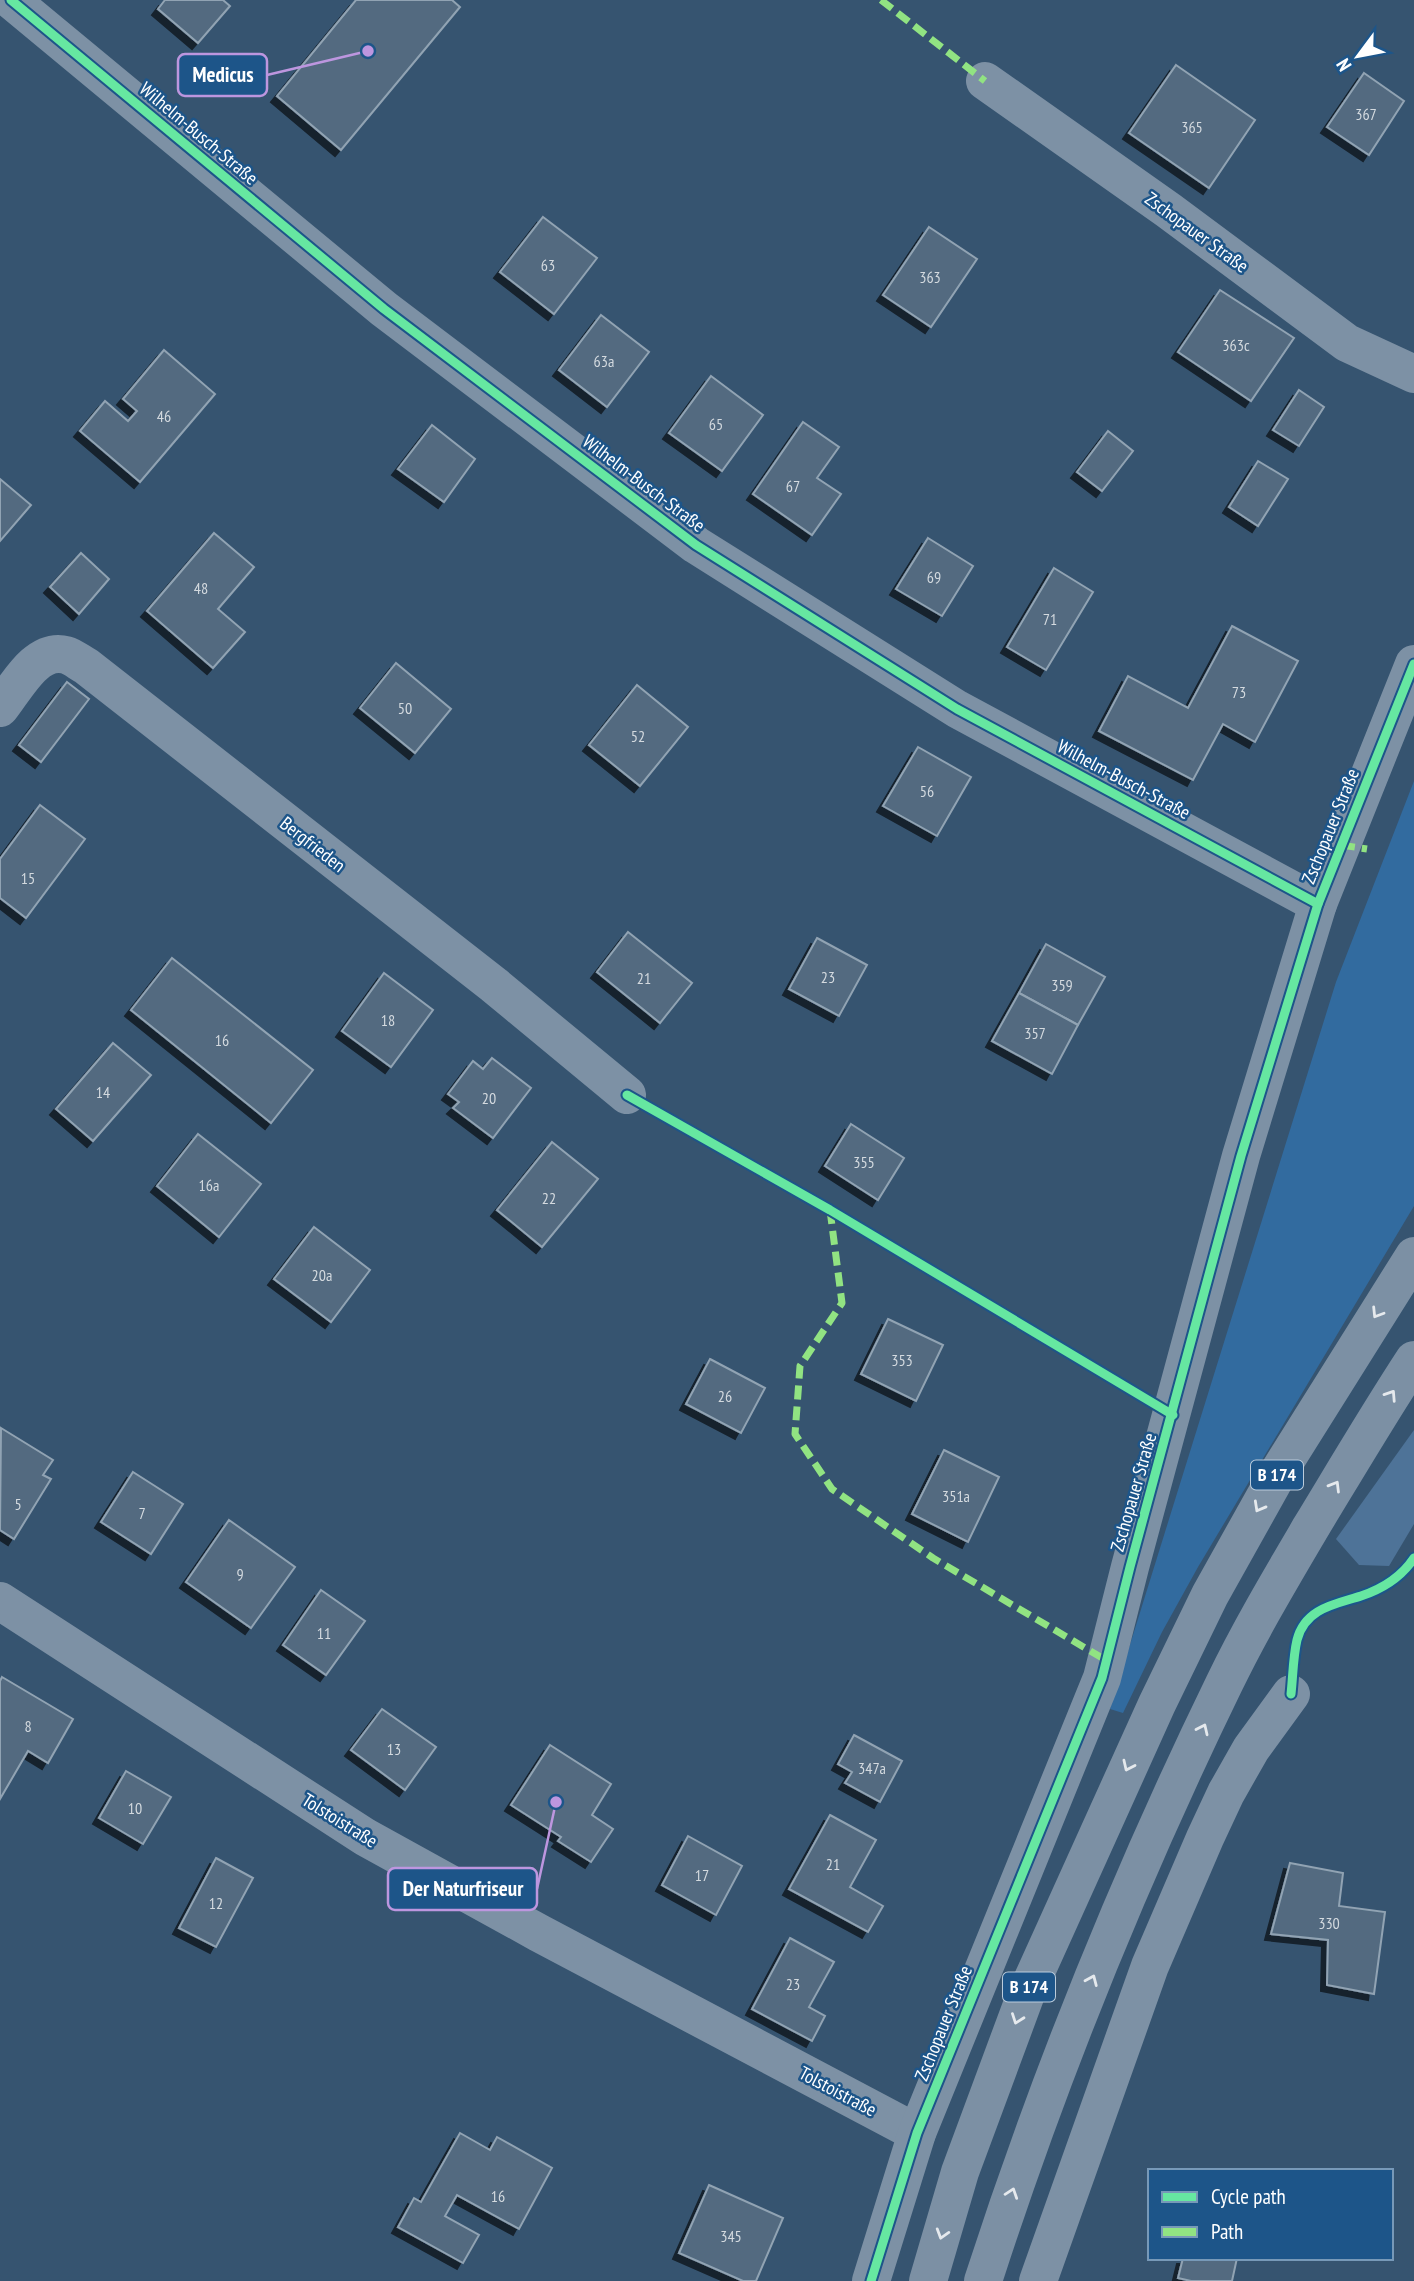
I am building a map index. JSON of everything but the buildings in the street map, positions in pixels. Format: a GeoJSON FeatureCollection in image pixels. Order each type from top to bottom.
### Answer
{"type":"FeatureCollection","features":[{"type":"Feature","properties":{"kind":"highway","name":"B 174"},"geometry":{"type":"LineString","coordinates":[[928,2281],[960,2172],[1026,1994],[1157,1704],[1210,1595],[1281,1468],[1414,1256]]}},
{"type":"Feature","properties":{"kind":"highway","name":"B 174"},"geometry":{"type":"LineString","coordinates":[[983,2281],[1012,2190],[1076,2018],[1154,1835],[1224,1682],[1275,1588],[1414,1360]]}},
{"type":"Feature","properties":{"kind":"street","name":"Wilhelm-Busch-Straße"},"geometry":{"type":"LineString","coordinates":[[11,0],[384,309],[696,545],[957,709],[1318,904]]}},
{"type":"Feature","properties":{"kind":"street","name":"Zschopauer Straße"},"geometry":{"type":"LineString","coordinates":[[985,81],[1168,210],[1347,343],[1414,374]]}},
{"type":"Feature","properties":{"kind":"street","name":"Bergfrieden"},"geometry":{"type":"LineString","coordinates":[[0,708],[37,661],[50,654],[67,655],[86,666],[494,985],[627,1095]]}},
{"type":"Feature","properties":{"kind":"street","name":"Zschopauer Straße"},"geometry":{"type":"LineString","coordinates":[[871,2281],[917,2133],[1102,1678],[1241,1156],[1318,904],[1414,664]]}},
{"type":"Feature","properties":{"kind":"street","name":"Tolstoistraße"},"geometry":{"type":"LineString","coordinates":[[0,1601],[365,1837],[917,2133]]}},
{"type":"Feature","properties":{"kind":"street"},"geometry":{"type":"LineString","coordinates":[[1038,2281],[1150,1966],[1205,1838],[1251,1749],[1292,1694]]}},
{"type":"Feature","properties":{"kind":"shaded area"},"geometry":{"type":"Polygon","coordinates":[[[1414,781],[1414,1206],[1198,1567],[1162,1632],[1123,1713],[1110,1709],[1336,982],[1414,781]]]}},
{"type":"Feature","properties":{"kind":"shaded area"},"geometry":{"type":"Polygon","coordinates":[[[1414,1430],[1414,1524],[1389,1566],[1359,1565],[1336,1539],[1414,1430]]]}},
{"type":"Feature","properties":{"kind":"marked path"},"geometry":{"type":"LineString","coordinates":[[881,0],[985,81]]}},
{"type":"Feature","properties":{"kind":"marked path"},"geometry":{"type":"LineString","coordinates":[[1341,845],[1367,849]]}},
{"type":"Feature","properties":{"kind":"marked path"},"geometry":{"type":"LineString","coordinates":[[830,1210],[842,1303],[800,1366],[795,1434],[832,1489],[933,1558],[1109,1662]]}},
{"type":"Feature","properties":{"kind":"cycle path"},"geometry":{"type":"LineString","coordinates":[[11,0],[384,309],[696,545],[957,709],[1318,904]]}},
{"type":"Feature","properties":{"kind":"cycle path"},"geometry":{"type":"LineString","coordinates":[[871,2281],[917,2133],[1102,1678],[1241,1156],[1318,904],[1414,664]]}},
{"type":"Feature","properties":{"kind":"cycle path"},"geometry":{"type":"LineString","coordinates":[[627,1095],[830,1210],[1173,1415]]}},
{"type":"Feature","properties":{"kind":"cycle path"},"geometry":{"type":"LineString","coordinates":[[1291,1694],[1297,1640],[1307,1621],[1323,1609],[1384,1586],[1404,1571],[1414,1558]]}},
{"type":"Feature","properties":{"kind":"place","name":"Medicus"},"geometry":{"type":"Point","coordinates":[368,51]}},
{"type":"Feature","properties":{"kind":"place","name":"Der Naturfriseur"},"geometry":{"type":"Point","coordinates":[556,1802]}}]}
